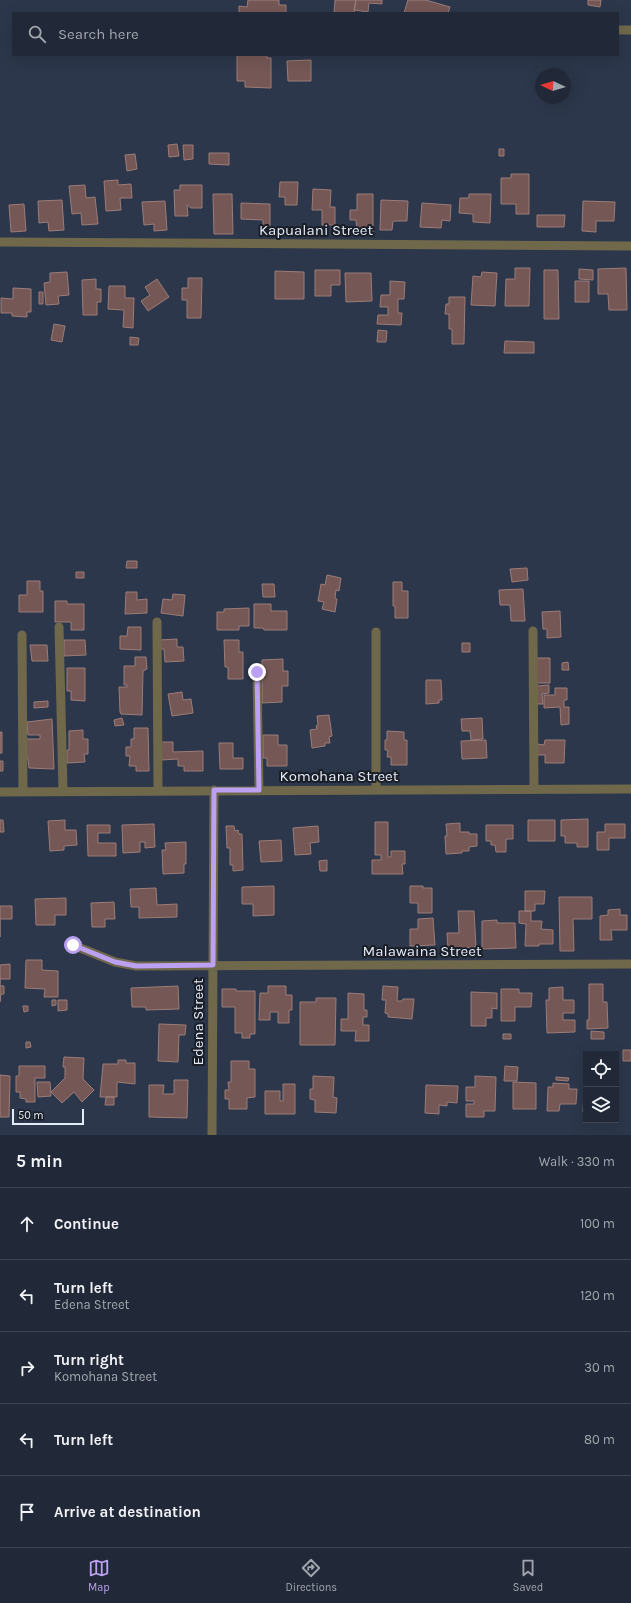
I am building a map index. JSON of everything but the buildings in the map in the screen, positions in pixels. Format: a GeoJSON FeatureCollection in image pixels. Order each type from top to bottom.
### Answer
{"type":"FeatureCollection","features":[{"type":"Feature","properties":{"kind":"street"},"geometry":{"type":"LineString","coordinates":[[619,30],[631,30]]}},
{"type":"Feature","properties":{"kind":"street","name":"Kapualani Street"},"geometry":{"type":"LineString","coordinates":[[0,242],[631,246]]}},
{"type":"Feature","properties":{"kind":"street"},"geometry":{"type":"LineString","coordinates":[[157,622],[158,790]]}},
{"type":"Feature","properties":{"kind":"street"},"geometry":{"type":"LineString","coordinates":[[59,627],[63,791]]}},
{"type":"Feature","properties":{"kind":"street"},"geometry":{"type":"LineString","coordinates":[[533,631],[534,789]]}},
{"type":"Feature","properties":{"kind":"street"},"geometry":{"type":"LineString","coordinates":[[376,632],[376,790]]}},
{"type":"Feature","properties":{"kind":"street"},"geometry":{"type":"LineString","coordinates":[[22,635],[23,792]]}},
{"type":"Feature","properties":{"kind":"street"},"geometry":{"type":"LineString","coordinates":[[257,672],[259,790]]}},
{"type":"Feature","properties":{"kind":"street","name":"Komohana Street"},"geometry":{"type":"LineString","coordinates":[[0,792],[158,790],[631,789]]}},
{"type":"Feature","properties":{"kind":"street","name":"Edena Street"},"geometry":{"type":"LineString","coordinates":[[212,1135],[214,790]]}},
{"type":"Feature","properties":{"kind":"street","name":"Malawaina Street"},"geometry":{"type":"LineString","coordinates":[[73,945],[115,962],[136,966],[631,964]]}},
{"type":"Feature","properties":{"kind":"route"},"geometry":{"type":"LineString","coordinates":[[73,945],[115,962],[136,966],[213,965],[214,790],[259,790],[257,672]]}}]}
